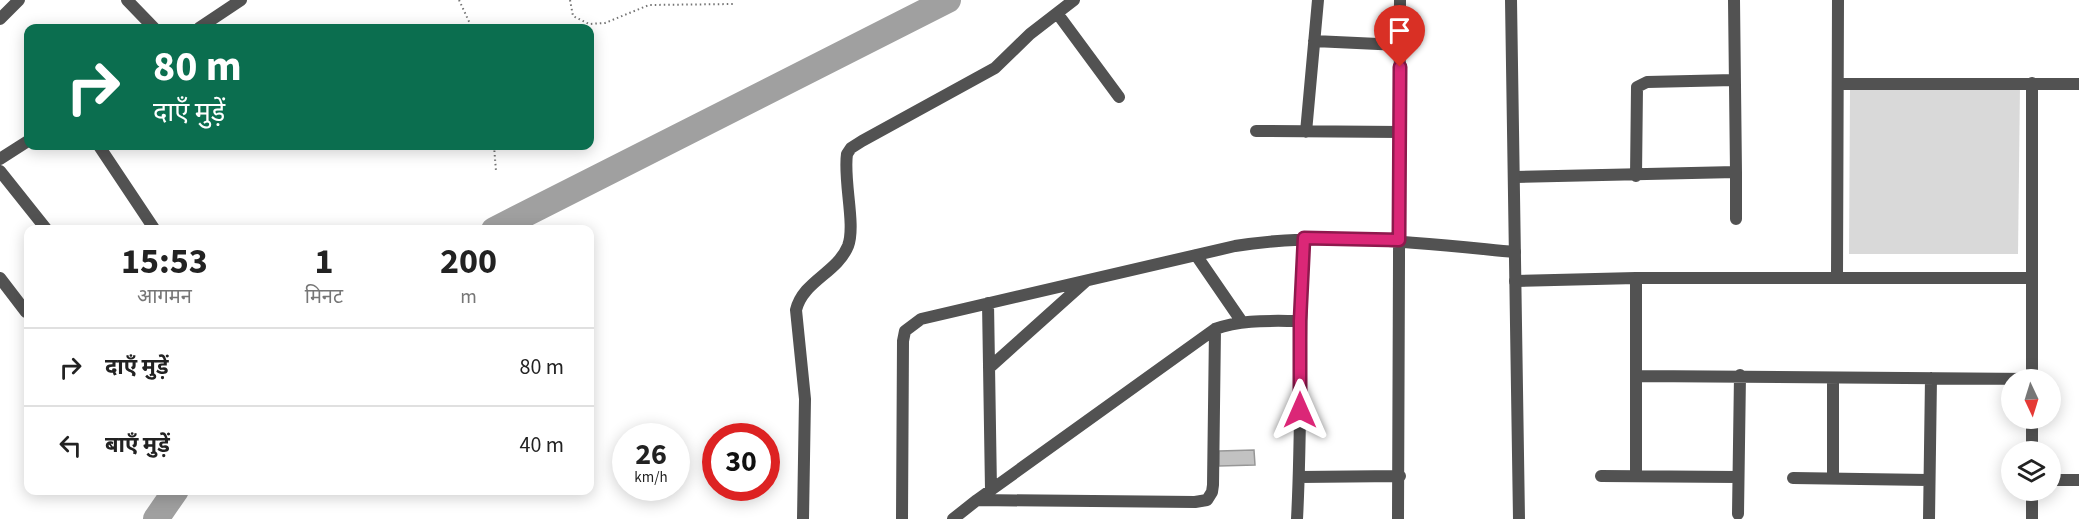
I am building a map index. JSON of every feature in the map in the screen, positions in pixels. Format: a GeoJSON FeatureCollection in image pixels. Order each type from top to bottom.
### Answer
{"type":"FeatureCollection","features":[{"type":"Feature","properties":{"kind":"street"},"geometry":{"type":"LineString","coordinates":[[0,19],[19,0]]}},
{"type":"Feature","properties":{"kind":"street"},"geometry":{"type":"LineString","coordinates":[[127,0],[150,24]]}},
{"type":"Feature","properties":{"kind":"street"},"geometry":{"type":"LineString","coordinates":[[205,24],[241,0]]}},
{"type":"Feature","properties":{"kind":"street"},"geometry":{"type":"LineString","coordinates":[[802,519],[805,399],[796,310],[798,300],[842,256],[850,240],[847,154],[862,141],[995,68],[1030,34],[1074,0]]}},
{"type":"Feature","properties":{"kind":"street"},"geometry":{"type":"LineString","coordinates":[[1306,132],[1318,0]]}},
{"type":"Feature","properties":{"kind":"street"},"geometry":{"type":"LineString","coordinates":[[1398,519],[1400,476],[1400,0]]}},
{"type":"Feature","properties":{"kind":"street"},"geometry":{"type":"LineString","coordinates":[[1511,0],[1519,519]]}},
{"type":"Feature","properties":{"kind":"street"},"geometry":{"type":"LineString","coordinates":[[1734,0],[1736,219]]}},
{"type":"Feature","properties":{"kind":"street"},"geometry":{"type":"LineString","coordinates":[[1837,277],[1838,0]]}},
{"type":"Feature","properties":{"kind":"street"},"geometry":{"type":"LineString","coordinates":[[1057,13],[1119,98]]}},
{"type":"Feature","properties":{"kind":"street"},"geometry":{"type":"LineString","coordinates":[[1314,41],[1400,45]]}},
{"type":"Feature","properties":{"kind":"street"},"geometry":{"type":"LineString","coordinates":[[1636,176],[1637,87],[1647,82],[1734,80]]}},
{"type":"Feature","properties":{"kind":"street"},"geometry":{"type":"LineString","coordinates":[[2032,83],[2032,369]]}},
{"type":"Feature","properties":{"kind":"street"},"geometry":{"type":"LineString","coordinates":[[1839,84],[2079,84]]}},
{"type":"Feature","properties":{"kind":"street"},"geometry":{"type":"LineString","coordinates":[[1256,131],[1401,132]]}},
{"type":"Feature","properties":{"kind":"street"},"geometry":{"type":"LineString","coordinates":[[0,159],[24,144]]}},
{"type":"Feature","properties":{"kind":"street"},"geometry":{"type":"LineString","coordinates":[[102,150],[152,225]]}},
{"type":"Feature","properties":{"kind":"street"},"geometry":{"type":"LineString","coordinates":[[0,171],[43,225]]}},
{"type":"Feature","properties":{"kind":"street"},"geometry":{"type":"LineString","coordinates":[[1515,177],[1736,172]]}},
{"type":"Feature","properties":{"kind":"street"},"geometry":{"type":"LineString","coordinates":[[902,519],[903,341],[905,331],[921,319],[1235,246],[1271,240],[1304,238],[1399,240],[1515,252]]}},
{"type":"Feature","properties":{"kind":"street"},"geometry":{"type":"LineString","coordinates":[[1297,519],[1300,321],[1304,238]]}},
{"type":"Feature","properties":{"kind":"street"},"geometry":{"type":"LineString","coordinates":[[1196,255],[1242,322]]}},
{"type":"Feature","properties":{"kind":"street"},"geometry":{"type":"LineString","coordinates":[[0,278],[24,309]]}},
{"type":"Feature","properties":{"kind":"street"},"geometry":{"type":"LineString","coordinates":[[1515,281],[1636,278],[2032,278]]}},
{"type":"Feature","properties":{"kind":"street"},"geometry":{"type":"LineString","coordinates":[[1636,278],[1638,376],[1636,476]]}},
{"type":"Feature","properties":{"kind":"street"},"geometry":{"type":"LineString","coordinates":[[989,368],[1087,280]]}},
{"type":"Feature","properties":{"kind":"street"},"geometry":{"type":"LineString","coordinates":[[988,303],[991,490]]}},
{"type":"Feature","properties":{"kind":"street"},"geometry":{"type":"LineString","coordinates":[[953,519],[1215,329],[1242,322],[1300,321]]}},
{"type":"Feature","properties":{"kind":"street"},"geometry":{"type":"LineString","coordinates":[[977,500],[1195,502],[1207,500],[1213,485],[1215,329]]}},
{"type":"Feature","properties":{"kind":"street"},"geometry":{"type":"LineString","coordinates":[[1738,514],[1740,375]]}},
{"type":"Feature","properties":{"kind":"street"},"geometry":{"type":"LineString","coordinates":[[1638,376],[2001,379]]}},
{"type":"Feature","properties":{"kind":"street"},"geometry":{"type":"LineString","coordinates":[[1833,378],[1833,478]]}},
{"type":"Feature","properties":{"kind":"street"},"geometry":{"type":"LineString","coordinates":[[1929,519],[1931,378]]}},
{"type":"Feature","properties":{"kind":"street"},"geometry":{"type":"LineString","coordinates":[[1299,477],[1400,476]]}},
{"type":"Feature","properties":{"kind":"street"},"geometry":{"type":"LineString","coordinates":[[1601,476],[1738,477]]}},
{"type":"Feature","properties":{"kind":"street"},"geometry":{"type":"LineString","coordinates":[[1792,478],[1928,480]]}},
{"type":"Feature","properties":{"kind":"street"},"geometry":{"type":"LineString","coordinates":[[2061,480],[2079,480]]}},
{"type":"Feature","properties":{"kind":"street"},"geometry":{"type":"LineString","coordinates":[[2032,501],[2032,519]]}},
{"type":"Feature","properties":{"kind":"path"},"geometry":{"type":"LineString","coordinates":[[460,0],[470,24]]}},
{"type":"Feature","properties":{"kind":"path"},"geometry":{"type":"LineString","coordinates":[[570,0],[573,16],[589,24],[605,23],[649,5],[734,4]]}},
{"type":"Feature","properties":{"kind":"path"},"geometry":{"type":"LineString","coordinates":[[494,150],[496,171]]}},
{"type":"Feature","properties":{"kind":"shaded area"},"geometry":{"type":"Polygon","coordinates":[[[2020,86],[2018,254],[1849,254],[1850,90],[2020,86]]]}},
{"type":"Feature","properties":{"kind":"building"},"geometry":{"type":"Polygon","coordinates":[[[1254,450],[1255,465],[1219,466],[1219,451],[1254,450]]]}},
{"type":"Feature","properties":{"kind":"waterway"},"geometry":{"type":"LineString","coordinates":[[504,225],[948,0]]}},
{"type":"Feature","properties":{"kind":"waterway"},"geometry":{"type":"LineString","coordinates":[[156,519],[173,495]]}},
{"type":"Feature","properties":{"kind":"route"},"geometry":{"type":"LineString","coordinates":[[1300,410],[1300,321],[1304,238],[1399,240],[1400,67]]}}]}
